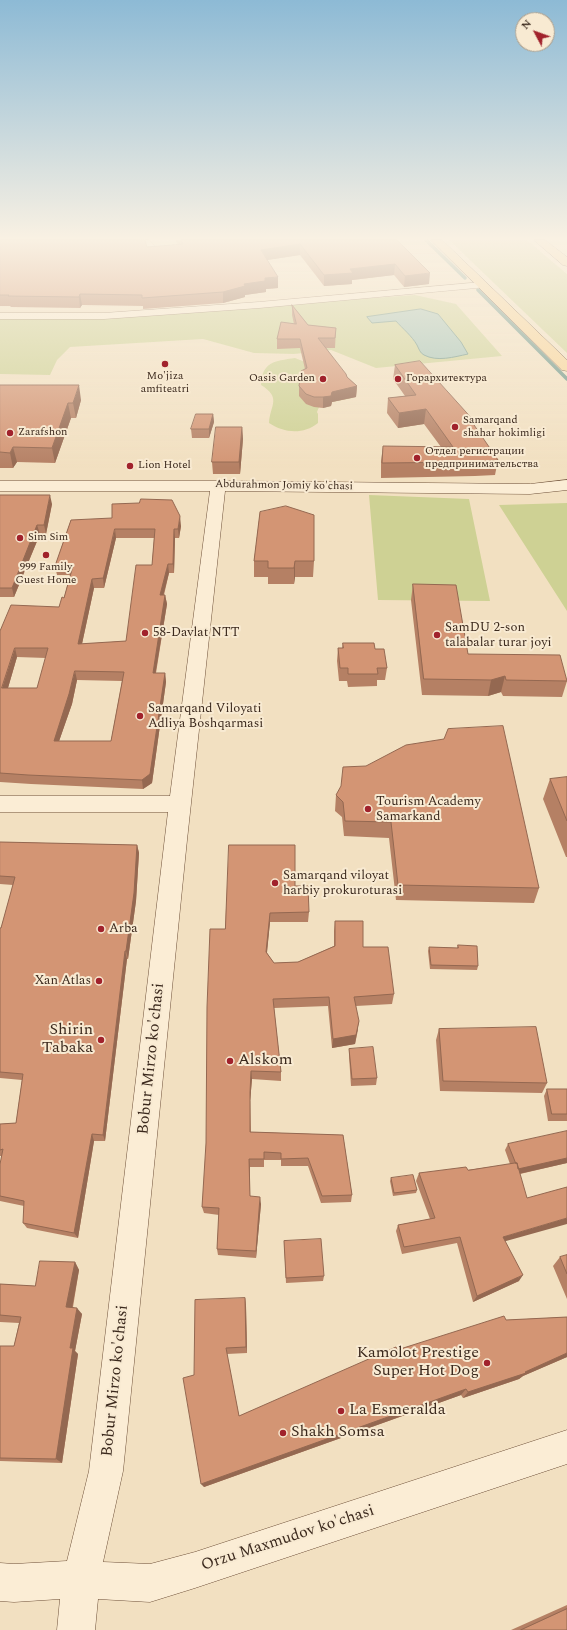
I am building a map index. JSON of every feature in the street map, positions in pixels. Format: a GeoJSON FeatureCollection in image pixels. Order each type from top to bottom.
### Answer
{"type":"FeatureCollection","features":[{"type":"Feature","properties":{"kind":"main road"},"geometry":{"type":"LineString","coordinates":[[514,316],[567,367]]}},
{"type":"Feature","properties":{"kind":"main road","name":"Abdurahmon Jomiy ko'chasi"},"geometry":{"type":"LineString","coordinates":[[0,486],[218,486],[530,489],[567,485]]}},
{"type":"Feature","properties":{"kind":"main road","name":"Bobur Mirzo ko'chasi"},"geometry":{"type":"LineString","coordinates":[[76,1630],[81,1579],[106,1471],[180,804],[218,486]]}},
{"type":"Feature","properties":{"kind":"main road"},"geometry":{"type":"LineString","coordinates":[[0,804],[180,804]]}},
{"type":"Feature","properties":{"kind":"main road","name":"Orzu Maxmudov ko'chasi"},"geometry":{"type":"LineString","coordinates":[[0,1582],[14,1583],[81,1579],[150,1583],[194,1570],[567,1447]]}},
{"type":"Feature","properties":{"kind":"green space"},"geometry":{"type":"Polygon","coordinates":[[[0,316],[467,316],[502,356],[376,368],[331,350],[294,354],[254,353],[203,339],[70,347],[57,360],[50,375],[0,374],[0,316]]]}},
{"type":"Feature","properties":{"kind":"green space"},"geometry":{"type":"Polygon","coordinates":[[[528,316],[567,316],[567,353],[528,316]]]}},
{"type":"Feature","properties":{"kind":"green space"},"geometry":{"type":"Polygon","coordinates":[[[295,358],[305,362],[349,389],[353,398],[332,402],[319,407],[317,412],[318,423],[312,427],[300,431],[287,431],[269,423],[273,398],[271,394],[261,385],[264,372],[270,364],[281,360],[295,358]]]}},
{"type":"Feature","properties":{"kind":"green space"},"geometry":{"type":"Polygon","coordinates":[[[369,495],[469,499],[490,601],[378,600],[369,495]]]}},
{"type":"Feature","properties":{"kind":"green space"},"geometry":{"type":"Polygon","coordinates":[[[567,503],[567,611],[499,505],[567,503]]]}},
{"type":"Feature","properties":{"kind":"shaded area"},"geometry":{"type":"Polygon","coordinates":[[[440,316],[461,342],[468,354],[440,359],[429,357],[420,351],[412,338],[396,321],[372,323],[367,317],[440,316]]]}},
{"type":"Feature","properties":{"kind":"building"},"geometry":{"type":"Polygon","coordinates":[[[294,316],[301,316],[308,325],[336,328],[335,338],[318,338],[347,377],[357,386],[332,392],[331,396],[314,397],[306,394],[299,386],[301,371],[307,368],[300,339],[277,339],[281,322],[296,324],[294,316]]]}},
{"type":"Feature","properties":{"kind":"building"},"geometry":{"type":"Polygon","coordinates":[[[420,361],[475,422],[472,422],[498,460],[478,462],[382,463],[383,446],[453,447],[426,409],[399,413],[388,398],[416,395],[395,365],[420,361]]]}},
{"type":"Feature","properties":{"kind":"building"},"geometry":{"type":"Polygon","coordinates":[[[0,385],[79,385],[73,403],[68,403],[52,448],[13,447],[10,453],[0,452],[0,385]]]}},
{"type":"Feature","properties":{"kind":"building"},"geometry":{"type":"Polygon","coordinates":[[[196,414],[213,414],[209,429],[191,429],[196,414]]]}},
{"type":"Feature","properties":{"kind":"building"},"geometry":{"type":"Polygon","coordinates":[[[216,427],[242,427],[239,462],[212,462],[216,427]]]}},
{"type":"Feature","properties":{"kind":"building"},"geometry":{"type":"Polygon","coordinates":[[[0,495],[50,495],[44,525],[37,525],[12,588],[0,588],[0,495]]]}},
{"type":"Feature","properties":{"kind":"building"},"geometry":{"type":"Polygon","coordinates":[[[141,499],[172,500],[180,516],[178,529],[174,529],[173,564],[168,564],[160,595],[165,595],[153,673],[165,673],[150,774],[142,780],[0,773],[0,631],[11,605],[59,607],[62,597],[64,598],[73,566],[55,566],[71,520],[112,518],[112,504],[139,503],[141,499]],[[115,529],[103,578],[92,579],[78,644],[126,641],[136,565],[152,565],[155,529],[115,529]],[[15,648],[2,688],[37,688],[48,648],[15,648]],[[75,671],[54,741],[111,741],[124,672],[75,671]]]}},
{"type":"Feature","properties":{"kind":"building"},"geometry":{"type":"Polygon","coordinates":[[[286,506],[314,515],[314,561],[295,561],[294,568],[268,568],[268,561],[254,561],[260,512],[286,506]]]}},
{"type":"Feature","properties":{"kind":"building","name":"SamDU 2-son talabalar turar joyi"},"geometry":{"type":"Polygon","coordinates":[[[413,584],[456,585],[468,654],[560,655],[567,681],[506,680],[505,676],[491,680],[424,679],[413,584]]]}},
{"type":"Feature","properties":{"kind":"building"},"geometry":{"type":"Polygon","coordinates":[[[343,643],[374,643],[375,649],[384,649],[387,668],[377,668],[378,674],[348,674],[348,668],[340,668],[338,648],[343,648],[343,643]]]}},
{"type":"Feature","properties":{"kind":"building"},"geometry":{"type":"Polygon","coordinates":[[[503,726],[539,888],[398,885],[391,822],[345,821],[343,802],[336,795],[341,786],[343,767],[366,766],[406,745],[444,739],[448,729],[503,726]]]}},
{"type":"Feature","properties":{"kind":"building"},"geometry":{"type":"Polygon","coordinates":[[[567,777],[567,821],[550,779],[567,777]]]}},
{"type":"Feature","properties":{"kind":"building"},"geometry":{"type":"Polygon","coordinates":[[[0,842],[137,845],[134,893],[125,951],[103,1135],[92,1134],[74,1233],[23,1223],[24,1201],[0,1196],[0,1164],[3,1149],[0,1150],[0,1124],[16,1123],[23,1074],[0,1072],[0,928],[15,877],[0,876],[0,842]]]}},
{"type":"Feature","properties":{"kind":"building"},"geometry":{"type":"Polygon","coordinates":[[[229,845],[295,845],[295,886],[308,886],[309,912],[270,913],[266,952],[274,963],[298,962],[335,946],[335,921],[363,921],[363,947],[388,947],[394,994],[354,997],[359,1021],[356,1035],[333,1039],[329,997],[273,999],[281,1072],[251,1071],[250,1132],[343,1135],[352,1195],[322,1196],[308,1158],[281,1159],[281,1153],[264,1152],[264,1159],[249,1159],[250,1196],[260,1197],[256,1251],[217,1249],[219,1208],[202,1207],[206,1143],[207,1007],[210,929],[225,929],[229,845]]]}},
{"type":"Feature","properties":{"kind":"building"},"geometry":{"type":"Polygon","coordinates":[[[458,945],[477,946],[478,966],[431,965],[429,947],[458,948],[458,945]]]}},
{"type":"Feature","properties":{"kind":"building"},"geometry":{"type":"Polygon","coordinates":[[[536,1027],[547,1083],[443,1081],[439,1029],[536,1027]]]}},
{"type":"Feature","properties":{"kind":"building"},"geometry":{"type":"Polygon","coordinates":[[[373,1047],[377,1078],[352,1079],[349,1049],[373,1047]]]}},
{"type":"Feature","properties":{"kind":"building"},"geometry":{"type":"Polygon","coordinates":[[[547,1089],[567,1089],[567,1114],[552,1114],[547,1089]]]}},
{"type":"Feature","properties":{"kind":"building"},"geometry":{"type":"Polygon","coordinates":[[[567,1131],[567,1158],[518,1169],[517,1163],[516,1164],[508,1144],[567,1131]]]}},
{"type":"Feature","properties":{"kind":"building"},"geometry":{"type":"Polygon","coordinates":[[[517,1163],[527,1198],[567,1187],[567,1218],[503,1237],[523,1275],[477,1296],[460,1237],[404,1247],[398,1225],[435,1218],[419,1173],[466,1167],[468,1170],[517,1163]]]}},
{"type":"Feature","properties":{"kind":"building"},"geometry":{"type":"Polygon","coordinates":[[[413,1175],[417,1190],[394,1193],[391,1178],[413,1175]]]}},
{"type":"Feature","properties":{"kind":"building"},"geometry":{"type":"Polygon","coordinates":[[[321,1239],[324,1276],[286,1278],[284,1241],[321,1239]]]}},
{"type":"Feature","properties":{"kind":"building"},"geometry":{"type":"Polygon","coordinates":[[[567,1255],[567,1274],[560,1257],[567,1255]]]}},
{"type":"Feature","properties":{"kind":"building"},"geometry":{"type":"Polygon","coordinates":[[[40,1261],[75,1262],[66,1307],[77,1308],[70,1348],[73,1348],[56,1459],[0,1458],[0,1346],[14,1346],[21,1317],[0,1315],[0,1284],[35,1286],[40,1261]]]}},
{"type":"Feature","properties":{"kind":"building"},"geometry":{"type":"Polygon","coordinates":[[[245,1298],[246,1347],[226,1348],[239,1416],[396,1347],[397,1350],[504,1316],[506,1320],[567,1317],[567,1353],[525,1372],[526,1373],[468,1392],[466,1389],[201,1484],[183,1378],[194,1375],[195,1300],[245,1298]]]}},
{"type":"Feature","properties":{"kind":"building"},"geometry":{"type":"Polygon","coordinates":[[[567,1609],[567,1630],[521,1630],[567,1609]]]}},
{"type":"Feature","properties":{"kind":"waterway"},"geometry":{"type":"LineString","coordinates":[[504,316],[567,379]]}},
{"type":"Feature","properties":{"kind":"place","name":"Mo'jiza amfiteatri"},"geometry":{"type":"Point","coordinates":[165,364]}},
{"type":"Feature","properties":{"kind":"place","name":"Oasis Garden"},"geometry":{"type":"Point","coordinates":[323,379]}},
{"type":"Feature","properties":{"kind":"place","name":"Горархитектура"},"geometry":{"type":"Point","coordinates":[398,379]}},
{"type":"Feature","properties":{"kind":"place","name":"Samarqand shahar hokimligi"},"geometry":{"type":"Point","coordinates":[455,427]}},
{"type":"Feature","properties":{"kind":"place","name":"Zarafshon"},"geometry":{"type":"Point","coordinates":[10,433]}},
{"type":"Feature","properties":{"kind":"place","name":"Отдел регистрации предпринимательства"},"geometry":{"type":"Point","coordinates":[417,458]}},
{"type":"Feature","properties":{"kind":"place","name":"Lion Hotel"},"geometry":{"type":"Point","coordinates":[130,466]}},
{"type":"Feature","properties":{"kind":"place","name":"Sim Sim"},"geometry":{"type":"Point","coordinates":[20,538]}},
{"type":"Feature","properties":{"kind":"place","name":"999 Family Guest Home"},"geometry":{"type":"Point","coordinates":[46,555]}},
{"type":"Feature","properties":{"kind":"place","name":"58-Davlat NTT"},"geometry":{"type":"Point","coordinates":[145,633]}},
{"type":"Feature","properties":{"kind":"place","name":"SamDU 2-son talabalar turar joyi"},"geometry":{"type":"Point","coordinates":[437,635]}},
{"type":"Feature","properties":{"kind":"place","name":"Samarqand Viloyati Adliya Boshqarmasi"},"geometry":{"type":"Point","coordinates":[140,716]}},
{"type":"Feature","properties":{"kind":"place","name":"Tourism Academy Samarkand"},"geometry":{"type":"Point","coordinates":[368,809]}},
{"type":"Feature","properties":{"kind":"place","name":"Samarqand viloyat harbiy prokuroturasi"},"geometry":{"type":"Point","coordinates":[275,883]}},
{"type":"Feature","properties":{"kind":"place","name":"Arba"},"geometry":{"type":"Point","coordinates":[101,929]}},
{"type":"Feature","properties":{"kind":"place","name":"Xan Atlas"},"geometry":{"type":"Point","coordinates":[99,981]}},
{"type":"Feature","properties":{"kind":"place","name":"Shirin Tabaka"},"geometry":{"type":"Point","coordinates":[101,1040]}},
{"type":"Feature","properties":{"kind":"place","name":"Alskom"},"geometry":{"type":"Point","coordinates":[230,1061]}},
{"type":"Feature","properties":{"kind":"place","name":"Kamolot Prestige Super Hot Dog"},"geometry":{"type":"Point","coordinates":[487,1363]}},
{"type":"Feature","properties":{"kind":"place","name":"La Esmeralda"},"geometry":{"type":"Point","coordinates":[341,1411]}},
{"type":"Feature","properties":{"kind":"place","name":"Shakh Somsa"},"geometry":{"type":"Point","coordinates":[283,1433]}}]}
